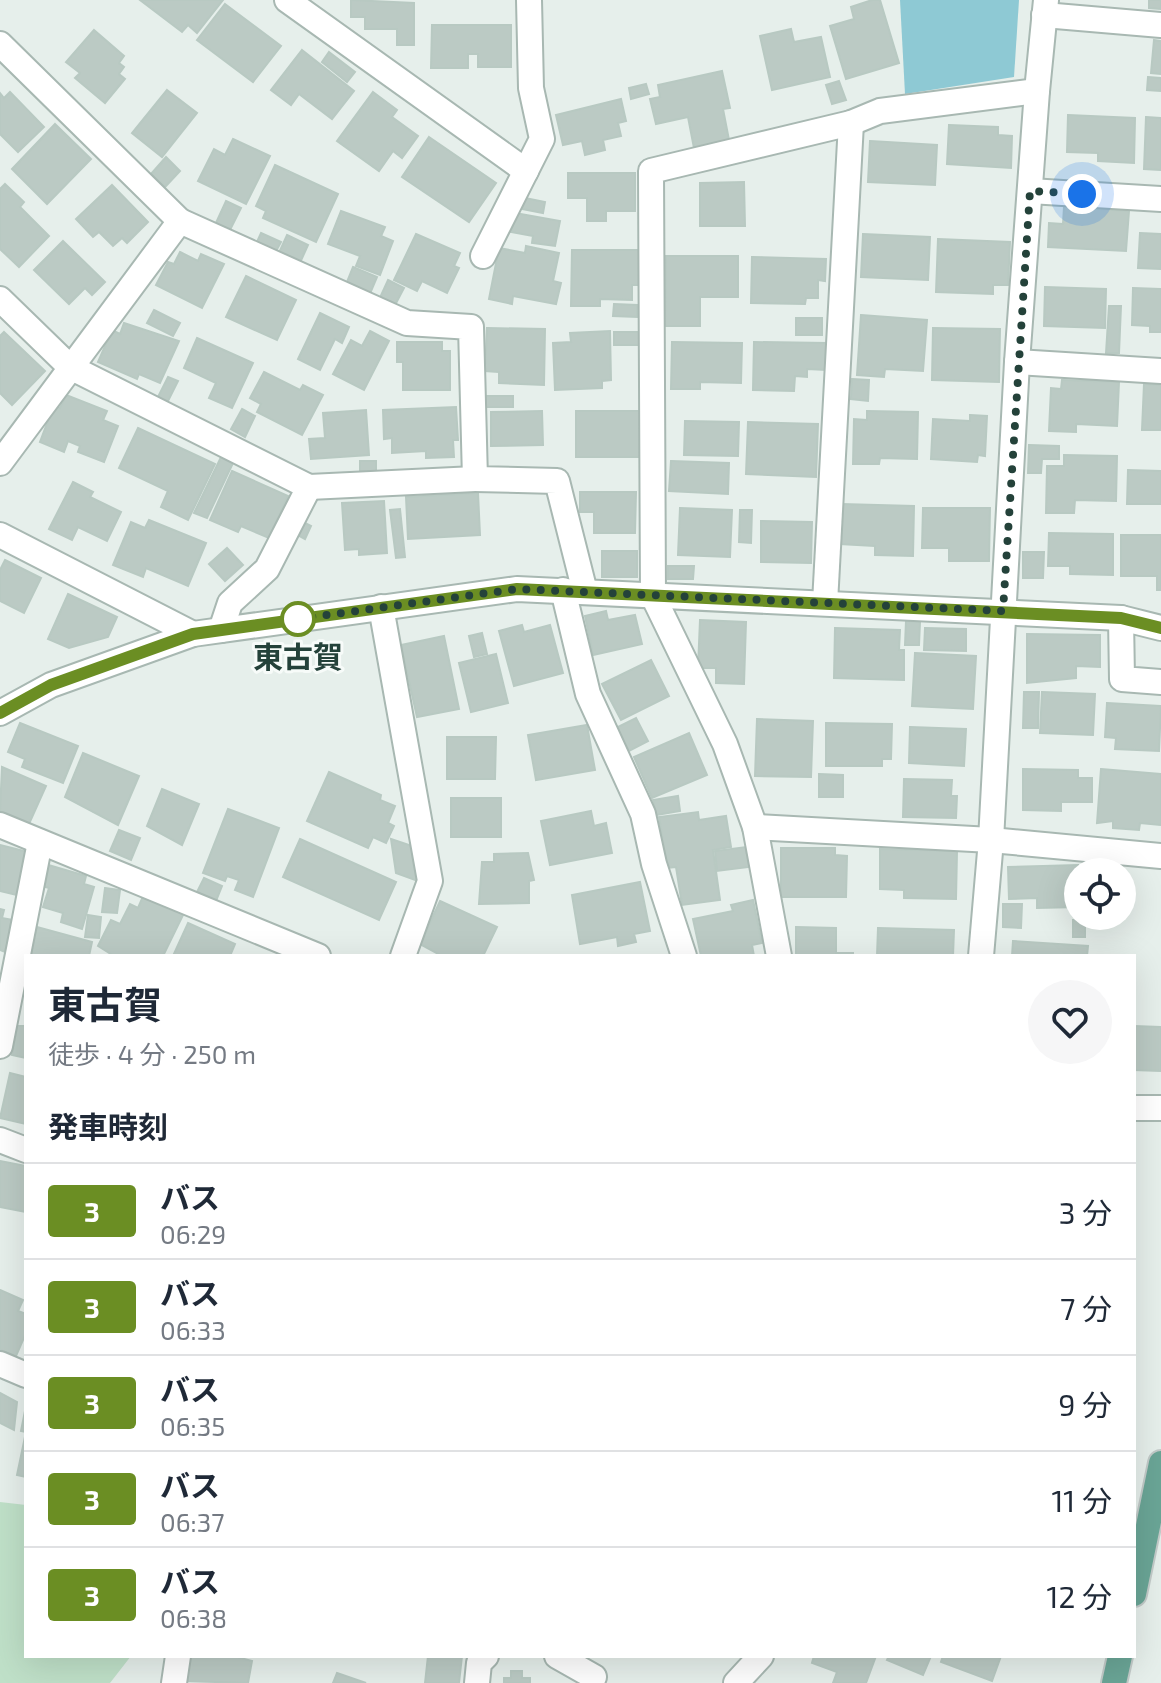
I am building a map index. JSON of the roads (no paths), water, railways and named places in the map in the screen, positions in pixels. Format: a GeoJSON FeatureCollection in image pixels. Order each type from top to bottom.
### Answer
{"type":"FeatureCollection","features":[{"type":"Feature","properties":{"kind":"main road"},"geometry":{"type":"LineString","coordinates":[[1136,1584],[1161,1463]]}},
{"type":"Feature","properties":{"kind":"main road"},"geometry":{"type":"LineString","coordinates":[[1114,1683],[1120,1658]]}},
{"type":"Feature","properties":{"kind":"street"},"geometry":{"type":"LineString","coordinates":[[287,0],[526,171]]}},
{"type":"Feature","properties":{"kind":"street"},"geometry":{"type":"LineString","coordinates":[[321,0],[323,26]]}},
{"type":"Feature","properties":{"kind":"street"},"geometry":{"type":"LineString","coordinates":[[483,256],[542,139],[531,88],[529,0]]}},
{"type":"Feature","properties":{"kind":"street"},"geometry":{"type":"LineString","coordinates":[[981,954],[991,840],[1017,362],[1045,8],[1161,25]]}},
{"type":"Feature","properties":{"kind":"street"},"geometry":{"type":"LineString","coordinates":[[0,44],[180,221],[407,323],[471,327],[475,479]]}},
{"type":"Feature","properties":{"kind":"street"},"geometry":{"type":"LineString","coordinates":[[779,954],[755,827],[725,744],[653,596],[651,171],[851,123],[880,111],[1037,91]]}},
{"type":"Feature","properties":{"kind":"street"},"geometry":{"type":"LineString","coordinates":[[825,603],[851,123]]}},
{"type":"Feature","properties":{"kind":"street"},"geometry":{"type":"LineString","coordinates":[[1030,191],[1161,199]]}},
{"type":"Feature","properties":{"kind":"street"},"geometry":{"type":"LineString","coordinates":[[0,463],[180,221]]}},
{"type":"Feature","properties":{"kind":"street"},"geometry":{"type":"LineString","coordinates":[[0,299],[70,367],[309,487],[475,479],[557,481],[588,694],[643,814],[654,864],[683,954]]}},
{"type":"Feature","properties":{"kind":"street"},"geometry":{"type":"LineString","coordinates":[[1017,362],[1161,371]]}},
{"type":"Feature","properties":{"kind":"street"},"geometry":{"type":"LineString","coordinates":[[221,630],[230,603],[267,569],[309,487]]}},
{"type":"Feature","properties":{"kind":"street"},"geometry":{"type":"LineString","coordinates":[[0,535],[193,634]]}},
{"type":"Feature","properties":{"kind":"street"},"geometry":{"type":"LineString","coordinates":[[0,713],[51,685],[193,634],[517,589],[1121,618],[1161,628]]}},
{"type":"Feature","properties":{"kind":"street"},"geometry":{"type":"LineString","coordinates":[[381,607],[430,881],[404,954]]}},
{"type":"Feature","properties":{"kind":"street"},"geometry":{"type":"LineString","coordinates":[[1121,618],[1122,679],[1161,682]]}},
{"type":"Feature","properties":{"kind":"street"},"geometry":{"type":"LineString","coordinates":[[0,825],[313,954]]}},
{"type":"Feature","properties":{"kind":"street"},"geometry":{"type":"LineString","coordinates":[[755,827],[991,840],[1161,856]]}},
{"type":"Feature","properties":{"kind":"street"},"geometry":{"type":"LineString","coordinates":[[0,1046],[40,842]]}},
{"type":"Feature","properties":{"kind":"street"},"geometry":{"type":"LineString","coordinates":[[1136,1108],[1161,1108]]}},
{"type":"Feature","properties":{"kind":"street"},"geometry":{"type":"LineString","coordinates":[[0,1140],[24,1149]]}},
{"type":"Feature","properties":{"kind":"street"},"geometry":{"type":"LineString","coordinates":[[0,1364],[24,1374]]}},
{"type":"Feature","properties":{"kind":"street"},"geometry":{"type":"LineString","coordinates":[[174,1683],[178,1658]]}},
{"type":"Feature","properties":{"kind":"street"},"geometry":{"type":"LineString","coordinates":[[477,1683],[479,1663],[484,1658]]}},
{"type":"Feature","properties":{"kind":"street"},"geometry":{"type":"LineString","coordinates":[[561,1658],[594,1677]]}},
{"type":"Feature","properties":{"kind":"street"},"geometry":{"type":"LineString","coordinates":[[736,1683],[759,1658]]}},
{"type":"Feature","properties":{"kind":"water"},"geometry":{"type":"Polygon","coordinates":[[[900,0],[1019,0],[1014,77],[905,94],[900,0]]]}},
{"type":"Feature","properties":{"kind":"place","name":"東古賀"},"geometry":{"type":"Point","coordinates":[298,619]}}]}
